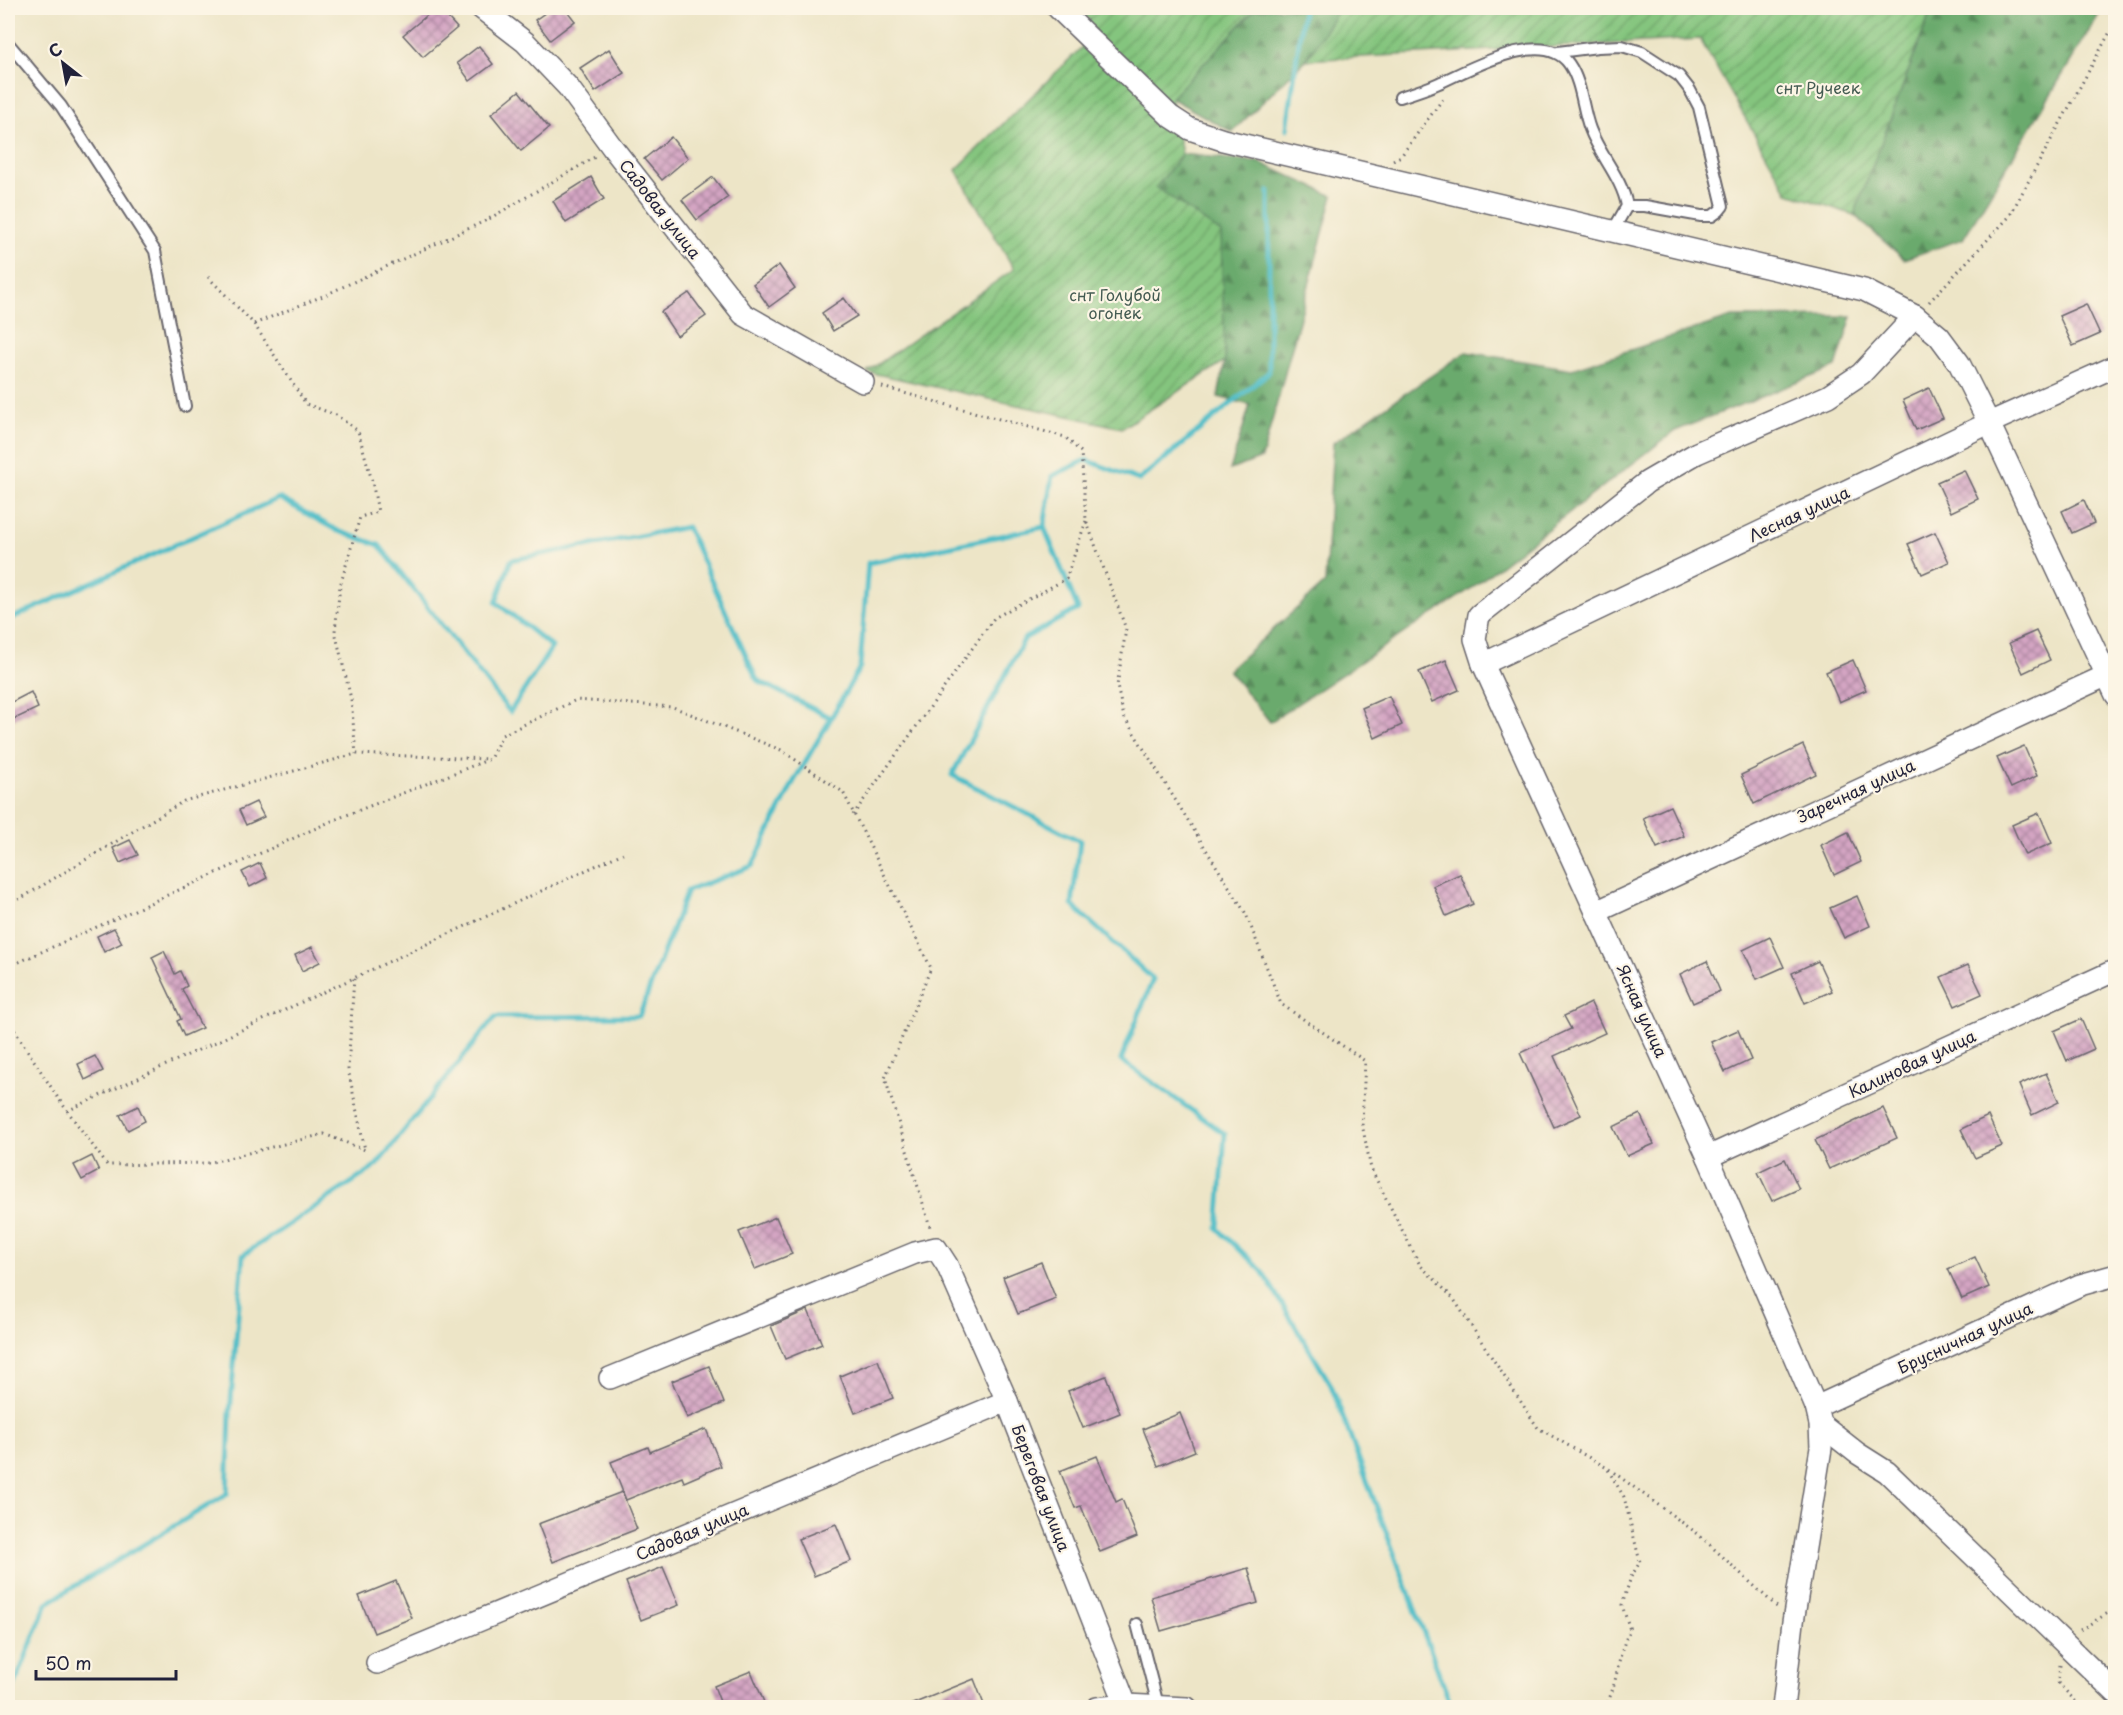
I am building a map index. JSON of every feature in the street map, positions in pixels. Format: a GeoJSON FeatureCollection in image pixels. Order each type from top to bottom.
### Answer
{"type":"FeatureCollection","features":[{"type":"Feature","properties":{"kind":"street","name":"Садовая улица"},"geometry":{"type":"LineString","coordinates":[[481,8],[525,42],[568,87],[742,314],[863,382]]}},
{"type":"Feature","properties":{"kind":"street"},"geometry":{"type":"LineString","coordinates":[[1058,8],[1170,116],[1190,129],[1222,140],[1864,290],[1915,316],[1939,336],[1959,363],[2111,673],[2115,695]]}},
{"type":"Feature","properties":{"kind":"street","name":"Ясная улица"},"geometry":{"type":"LineString","coordinates":[[1818,1416],[1708,1157],[1483,664],[1475,639],[1479,615],[1647,482],[1697,453],[1828,396],[1862,374],[1915,316]]}},
{"type":"Feature","properties":{"kind":"street","name":"Лесная улица"},"geometry":{"type":"LineString","coordinates":[[1483,664],[1989,423],[2115,366]]}},
{"type":"Feature","properties":{"kind":"street","name":"Заречная улица"},"geometry":{"type":"LineString","coordinates":[[1596,912],[2111,673]]}},
{"type":"Feature","properties":{"kind":"street","name":"Калиновая улица"},"geometry":{"type":"LineString","coordinates":[[1708,1157],[2115,970]]}},
{"type":"Feature","properties":{"kind":"street"},"geometry":{"type":"LineString","coordinates":[[610,1378],[915,1253],[936,1248]]}},
{"type":"Feature","properties":{"kind":"street","name":"Береговая улица"},"geometry":{"type":"LineString","coordinates":[[936,1248],[947,1265],[1007,1401],[1125,1706]]}},
{"type":"Feature","properties":{"kind":"street","name":"Брусничная улица"},"geometry":{"type":"LineString","coordinates":[[1818,1416],[2080,1286],[2115,1275]]}},
{"type":"Feature","properties":{"kind":"street","name":"Садовая улица"},"geometry":{"type":"LineString","coordinates":[[378,1663],[1007,1401]]}},
{"type":"Feature","properties":{"kind":"street"},"geometry":{"type":"LineString","coordinates":[[1818,1416],[1857,1454],[1887,1472],[2115,1693]]}},
{"type":"Feature","properties":{"kind":"street"},"geometry":{"type":"LineString","coordinates":[[1783,1707],[1793,1622],[1821,1448],[1818,1416]]}},
{"type":"Feature","properties":{"kind":"street"},"geometry":{"type":"LineString","coordinates":[[1817,1476],[1829,1463],[1857,1454]]}},
{"type":"Feature","properties":{"kind":"street"},"geometry":{"type":"LineString","coordinates":[[1097,1707],[1158,1705],[1187,1707]]}},
{"type":"Feature","properties":{"kind":"lane"},"geometry":{"type":"LineString","coordinates":[[8,43],[61,106],[155,251],[185,406]]}},
{"type":"Feature","properties":{"kind":"lane"},"geometry":{"type":"LineString","coordinates":[[1400,97],[1437,84],[1489,60],[1522,51],[1558,52],[1622,46],[1642,52],[1679,76],[1699,107],[1723,206],[1712,216],[1701,216],[1645,206],[1628,206]]}},
{"type":"Feature","properties":{"kind":"lane"},"geometry":{"type":"LineString","coordinates":[[1558,52],[1569,64],[1577,80],[1589,129],[1604,160],[1625,192],[1628,206],[1612,232]]}},
{"type":"Feature","properties":{"kind":"lane"},"geometry":{"type":"LineString","coordinates":[[1137,1624],[1158,1705]]}},
{"type":"Feature","properties":{"kind":"path"},"geometry":{"type":"LineString","coordinates":[[1915,316],[2009,218],[2115,21]]}},
{"type":"Feature","properties":{"kind":"path"},"geometry":{"type":"LineString","coordinates":[[1391,161],[1401,156],[1448,93]]}},
{"type":"Feature","properties":{"kind":"path"},"geometry":{"type":"LineString","coordinates":[[254,324],[323,296],[487,220],[612,147]]}},
{"type":"Feature","properties":{"kind":"path"},"geometry":{"type":"LineString","coordinates":[[208,277],[254,324],[306,404],[336,415],[358,431],[378,512],[360,518],[339,586],[335,632],[351,699],[356,754]]}},
{"type":"Feature","properties":{"kind":"path"},"geometry":{"type":"LineString","coordinates":[[863,382],[1065,437],[1081,452],[1086,520],[1126,629],[1117,686],[1124,717],[1246,914],[1281,1004],[1365,1061],[1362,1124],[1371,1169],[1420,1265],[1453,1298],[1538,1428],[1607,1468],[1698,1534],[1793,1622]]}},
{"type":"Feature","properties":{"kind":"path"},"geometry":{"type":"LineString","coordinates":[[853,815],[994,618],[1066,579],[1086,520]]}},
{"type":"Feature","properties":{"kind":"path"},"geometry":{"type":"LineString","coordinates":[[8,967],[334,820],[490,759],[502,735],[576,700],[673,707],[781,750],[843,792],[931,968],[885,1078],[936,1248]]}},
{"type":"Feature","properties":{"kind":"path"},"geometry":{"type":"LineString","coordinates":[[8,906],[184,801],[356,754],[490,759]]}},
{"type":"Feature","properties":{"kind":"path"},"geometry":{"type":"LineString","coordinates":[[67,1111],[623,853]]}},
{"type":"Feature","properties":{"kind":"path"},"geometry":{"type":"LineString","coordinates":[[8,1020],[67,1111],[107,1165],[208,1163],[324,1134],[365,1150],[348,1069],[354,978]]}},
{"type":"Feature","properties":{"kind":"path"},"geometry":{"type":"LineString","coordinates":[[1605,1707],[1613,1692],[1624,1641],[1630,1630],[1622,1605],[1631,1576],[1640,1562],[1624,1497],[1607,1468]]}},
{"type":"Feature","properties":{"kind":"green space","name":"снт Голубой огонек"},"geometry":{"type":"Polygon","coordinates":[[[1075,8],[1256,8],[1171,98],[1182,154],[1156,187],[1221,233],[1225,361],[1122,428],[867,372],[1014,269],[956,170],[1082,47],[1089,20],[1075,8]]]}},
{"type":"Feature","properties":{"kind":"green space"},"geometry":{"type":"Polygon","coordinates":[[[1256,8],[1340,8],[1306,60],[1232,132],[1171,98],[1256,8]]]}},
{"type":"Feature","properties":{"kind":"green space","name":"снт Ручеек"},"geometry":{"type":"Polygon","coordinates":[[[1340,8],[1932,8],[1854,215],[1788,193],[1700,39],[1306,60],[1340,8]]]}},
{"type":"Feature","properties":{"kind":"green space"},"geometry":{"type":"Polygon","coordinates":[[[1932,8],[2103,8],[1963,239],[1904,259],[1854,215],[1932,8]]]}},
{"type":"Feature","properties":{"kind":"green space"},"geometry":{"type":"Polygon","coordinates":[[[1182,154],[1259,162],[1333,196],[1262,458],[1230,470],[1250,405],[1218,397],[1225,361],[1156,187],[1182,154]]]}},
{"type":"Feature","properties":{"kind":"green space"},"geometry":{"type":"Polygon","coordinates":[[[1852,316],[1836,367],[1675,431],[1469,590],[1270,722],[1228,670],[1325,583],[1333,443],[1466,352],[1572,369],[1732,317],[1852,316]]]}},
{"type":"Feature","properties":{"kind":"building"},"geometry":{"type":"Polygon","coordinates":[[[436,8],[439,8],[457,28],[423,57],[403,35],[436,8]]]}},
{"type":"Feature","properties":{"kind":"building"},"geometry":{"type":"Polygon","coordinates":[[[552,8],[565,8],[575,21],[550,40],[535,20],[552,8]]]}},
{"type":"Feature","properties":{"kind":"building"},"geometry":{"type":"Polygon","coordinates":[[[479,46],[493,64],[470,81],[457,63],[479,46]]]}},
{"type":"Feature","properties":{"kind":"building"},"geometry":{"type":"Polygon","coordinates":[[[609,49],[624,73],[595,92],[580,68],[609,49]]]}},
{"type":"Feature","properties":{"kind":"building"},"geometry":{"type":"Polygon","coordinates":[[[519,91],[549,128],[521,151],[491,114],[519,91]]]}},
{"type":"Feature","properties":{"kind":"building"},"geometry":{"type":"Polygon","coordinates":[[[671,137],[688,158],[662,180],[644,159],[671,137]]]}},
{"type":"Feature","properties":{"kind":"building"},"geometry":{"type":"Polygon","coordinates":[[[591,177],[604,199],[566,223],[553,201],[591,177]]]}},
{"type":"Feature","properties":{"kind":"building"},"geometry":{"type":"Polygon","coordinates":[[[713,177],[728,197],[697,220],[682,200],[713,177]]]}},
{"type":"Feature","properties":{"kind":"building"},"geometry":{"type":"Polygon","coordinates":[[[779,265],[795,288],[769,307],[753,284],[779,265]]]}},
{"type":"Feature","properties":{"kind":"building"},"geometry":{"type":"Polygon","coordinates":[[[689,293],[706,316],[677,336],[661,312],[689,293]]]}},
{"type":"Feature","properties":{"kind":"building"},"geometry":{"type":"Polygon","coordinates":[[[844,298],[857,316],[833,331],[822,313],[844,298]]]}},
{"type":"Feature","properties":{"kind":"building"},"geometry":{"type":"Polygon","coordinates":[[[2086,304],[2100,334],[2073,346],[2059,316],[2086,304]]]}},
{"type":"Feature","properties":{"kind":"building"},"geometry":{"type":"Polygon","coordinates":[[[1929,388],[1943,418],[1916,430],[1903,400],[1929,388]]]}},
{"type":"Feature","properties":{"kind":"building"},"geometry":{"type":"Polygon","coordinates":[[[1964,470],[1978,499],[1951,512],[1937,482],[1964,470]]]}},
{"type":"Feature","properties":{"kind":"building"},"geometry":{"type":"Polygon","coordinates":[[[2084,500],[2094,523],[2072,533],[2062,511],[2084,500]]]}},
{"type":"Feature","properties":{"kind":"building"},"geometry":{"type":"Polygon","coordinates":[[[1935,532],[1949,562],[1922,574],[1908,544],[1935,532]]]}},
{"type":"Feature","properties":{"kind":"building"},"geometry":{"type":"Polygon","coordinates":[[[2036,631],[2050,660],[2023,673],[2009,643],[2036,631]]]}},
{"type":"Feature","properties":{"kind":"building"},"geometry":{"type":"Polygon","coordinates":[[[1446,660],[1459,690],[1432,702],[1419,672],[1446,660]]]}},
{"type":"Feature","properties":{"kind":"building"},"geometry":{"type":"Polygon","coordinates":[[[1853,660],[1866,690],[1839,702],[1826,672],[1853,660]]]}},
{"type":"Feature","properties":{"kind":"building"},"geometry":{"type":"Polygon","coordinates":[[[31,692],[38,708],[8,722],[8,704],[31,692]]]}},
{"type":"Feature","properties":{"kind":"building"},"geometry":{"type":"Polygon","coordinates":[[[1389,696],[1402,725],[1375,738],[1362,708],[1389,696]]]}},
{"type":"Feature","properties":{"kind":"building"},"geometry":{"type":"Polygon","coordinates":[[[1803,745],[1816,774],[1754,804],[1741,775],[1803,745]]]}},
{"type":"Feature","properties":{"kind":"building"},"geometry":{"type":"Polygon","coordinates":[[[2024,746],[2037,776],[2011,788],[1997,758],[2024,746]]]}},
{"type":"Feature","properties":{"kind":"building"},"geometry":{"type":"Polygon","coordinates":[[[256,802],[264,817],[246,825],[239,810],[256,802]]]}},
{"type":"Feature","properties":{"kind":"building"},"geometry":{"type":"Polygon","coordinates":[[[1670,806],[1684,836],[1657,848],[1643,818],[1670,806]]]}},
{"type":"Feature","properties":{"kind":"building"},"geometry":{"type":"Polygon","coordinates":[[[2039,813],[2052,843],[2025,855],[2012,825],[2039,813]]]}},
{"type":"Feature","properties":{"kind":"building"},"geometry":{"type":"Polygon","coordinates":[[[1848,832],[1861,862],[1834,875],[1821,845],[1848,832]]]}},
{"type":"Feature","properties":{"kind":"building"},"geometry":{"type":"Polygon","coordinates":[[[130,840],[138,855],[120,863],[113,848],[130,840]]]}},
{"type":"Feature","properties":{"kind":"building"},"geometry":{"type":"Polygon","coordinates":[[[260,863],[267,878],[250,887],[242,872],[260,863]]]}},
{"type":"Feature","properties":{"kind":"building"},"geometry":{"type":"Polygon","coordinates":[[[1460,874],[1473,904],[1446,916],[1433,886],[1460,874]]]}},
{"type":"Feature","properties":{"kind":"building"},"geometry":{"type":"Polygon","coordinates":[[[1857,896],[1870,926],[1844,938],[1830,908],[1857,896]]]}},
{"type":"Feature","properties":{"kind":"building"},"geometry":{"type":"Polygon","coordinates":[[[114,928],[122,943],[104,952],[97,936],[114,928]]]}},
{"type":"Feature","properties":{"kind":"building"},"geometry":{"type":"Polygon","coordinates":[[[1770,937],[1784,967],[1757,979],[1743,950],[1770,937]]]}},
{"type":"Feature","properties":{"kind":"building"},"geometry":{"type":"Polygon","coordinates":[[[312,947],[320,962],[302,971],[295,955],[312,947]]]}},
{"type":"Feature","properties":{"kind":"building"},"geometry":{"type":"Polygon","coordinates":[[[164,951],[175,974],[180,971],[187,986],[182,989],[202,1028],[184,1036],[177,1021],[181,1019],[152,957],[164,951]]]}},
{"type":"Feature","properties":{"kind":"building"},"geometry":{"type":"Polygon","coordinates":[[[1707,961],[1720,991],[1693,1003],[1680,974],[1707,961]]]}},
{"type":"Feature","properties":{"kind":"building"},"geometry":{"type":"Polygon","coordinates":[[[1818,961],[1832,991],[1805,1003],[1792,973],[1818,961]]]}},
{"type":"Feature","properties":{"kind":"building"},"geometry":{"type":"Polygon","coordinates":[[[1968,965],[1982,994],[1955,1006],[1941,977],[1968,965]]]}},
{"type":"Feature","properties":{"kind":"building"},"geometry":{"type":"Polygon","coordinates":[[[1591,1003],[1605,1033],[1554,1056],[1581,1115],[1554,1127],[1520,1053],[1571,1029],[1564,1016],[1591,1003]]]}},
{"type":"Feature","properties":{"kind":"building"},"geometry":{"type":"Polygon","coordinates":[[[2081,1019],[2094,1049],[2067,1061],[2054,1031],[2081,1019]]]}},
{"type":"Feature","properties":{"kind":"building"},"geometry":{"type":"Polygon","coordinates":[[[1738,1030],[1751,1060],[1725,1072],[1711,1042],[1738,1030]]]}},
{"type":"Feature","properties":{"kind":"building"},"geometry":{"type":"Polygon","coordinates":[[[95,1056],[103,1071],[85,1080],[78,1064],[95,1056]]]}},
{"type":"Feature","properties":{"kind":"building"},"geometry":{"type":"Polygon","coordinates":[[[2046,1073],[2059,1102],[2032,1115],[2019,1085],[2046,1073]]]}},
{"type":"Feature","properties":{"kind":"building"},"geometry":{"type":"Polygon","coordinates":[[[138,1106],[145,1121],[128,1130],[120,1115],[138,1106]]]}},
{"type":"Feature","properties":{"kind":"building"},"geometry":{"type":"Polygon","coordinates":[[[1883,1108],[1897,1138],[1829,1169],[1815,1140],[1883,1108]]]}},
{"type":"Feature","properties":{"kind":"building"},"geometry":{"type":"Polygon","coordinates":[[[1640,1114],[1654,1144],[1627,1156],[1613,1127],[1640,1114]]]}},
{"type":"Feature","properties":{"kind":"building"},"geometry":{"type":"Polygon","coordinates":[[[1988,1116],[2002,1146],[1975,1158],[1961,1129],[1988,1116]]]}},
{"type":"Feature","properties":{"kind":"building"},"geometry":{"type":"Polygon","coordinates":[[[92,1156],[99,1171],[82,1180],[74,1165],[92,1156]]]}},
{"type":"Feature","properties":{"kind":"building"},"geometry":{"type":"Polygon","coordinates":[[[1785,1159],[1799,1189],[1772,1201],[1758,1172],[1785,1159]]]}},
{"type":"Feature","properties":{"kind":"building"},"geometry":{"type":"Polygon","coordinates":[[[776,1217],[792,1254],[755,1269],[739,1232],[776,1217]]]}},
{"type":"Feature","properties":{"kind":"building"},"geometry":{"type":"Polygon","coordinates":[[[1975,1257],[1989,1287],[1962,1299],[1948,1269],[1975,1257]]]}},
{"type":"Feature","properties":{"kind":"building"},"geometry":{"type":"Polygon","coordinates":[[[1041,1262],[1056,1299],[1018,1314],[1003,1277],[1041,1262]]]}},
{"type":"Feature","properties":{"kind":"building"},"geometry":{"type":"Polygon","coordinates":[[[808,1310],[822,1344],[785,1359],[771,1326],[808,1310]]]}},
{"type":"Feature","properties":{"kind":"building"},"geometry":{"type":"Polygon","coordinates":[[[878,1360],[893,1398],[855,1413],[840,1376],[878,1360]]]}},
{"type":"Feature","properties":{"kind":"building"},"geometry":{"type":"Polygon","coordinates":[[[709,1366],[724,1403],[687,1418],[672,1381],[709,1366]]]}},
{"type":"Feature","properties":{"kind":"building"},"geometry":{"type":"Polygon","coordinates":[[[1106,1376],[1120,1413],[1083,1428],[1068,1391],[1106,1376]]]}},
{"type":"Feature","properties":{"kind":"building"},"geometry":{"type":"Polygon","coordinates":[[[1180,1413],[1195,1451],[1158,1466],[1143,1429],[1180,1413]]]}},
{"type":"Feature","properties":{"kind":"building"},"geometry":{"type":"Polygon","coordinates":[[[706,1429],[721,1466],[684,1482],[682,1477],[626,1500],[611,1462],[648,1447],[650,1452],[706,1429]]]}},
{"type":"Feature","properties":{"kind":"building"},"geometry":{"type":"Polygon","coordinates":[[[1097,1456],[1116,1502],[1122,1499],[1137,1537],[1100,1552],[1081,1506],[1075,1508],[1060,1471],[1097,1456]]]}},
{"type":"Feature","properties":{"kind":"building"},"geometry":{"type":"Polygon","coordinates":[[[622,1492],[637,1529],[553,1562],[538,1524],[622,1492]]]}},
{"type":"Feature","properties":{"kind":"building"},"geometry":{"type":"Polygon","coordinates":[[[836,1524],[851,1561],[814,1576],[798,1539],[836,1524]]]}},
{"type":"Feature","properties":{"kind":"building"},"geometry":{"type":"Polygon","coordinates":[[[663,1567],[679,1605],[641,1620],[626,1582],[663,1567]]]}},
{"type":"Feature","properties":{"kind":"building"},"geometry":{"type":"Polygon","coordinates":[[[1248,1568],[1258,1603],[1161,1631],[1151,1597],[1248,1568]]]}},
{"type":"Feature","properties":{"kind":"building"},"geometry":{"type":"Polygon","coordinates":[[[396,1581],[412,1618],[374,1633],[359,1596],[396,1581]]]}},
{"type":"Feature","properties":{"kind":"building"},"geometry":{"type":"Polygon","coordinates":[[[751,1671],[766,1707],[722,1707],[714,1686],[751,1671]]]}},
{"type":"Feature","properties":{"kind":"building"},"geometry":{"type":"Polygon","coordinates":[[[974,1679],[985,1707],[905,1707],[974,1679]]]}},
{"type":"Feature","properties":{"kind":"waterway"},"geometry":{"type":"LineString","coordinates":[[1287,129],[1305,8]]}},
{"type":"Feature","properties":{"kind":"waterway"},"geometry":{"type":"LineString","coordinates":[[8,620],[279,498],[338,531],[379,545],[510,712],[552,647],[496,602],[511,560],[687,527],[757,680],[831,718],[860,667],[868,563],[1044,527],[1052,476],[1086,460],[1139,480],[1269,372],[1269,191]]}},
{"type":"Feature","properties":{"kind":"waterway"},"geometry":{"type":"LineString","coordinates":[[1044,527],[1078,609],[1025,638],[952,775],[1080,841],[1072,905],[1153,979],[1121,1060],[1225,1134],[1218,1229],[1262,1271],[1331,1385],[1452,1708]]}},
{"type":"Feature","properties":{"kind":"waterway"},"geometry":{"type":"LineString","coordinates":[[8,1702],[47,1603],[227,1494],[230,1413],[243,1255],[375,1167],[495,1017],[639,1016],[687,891],[752,866],[794,781],[831,718]]}}]}
